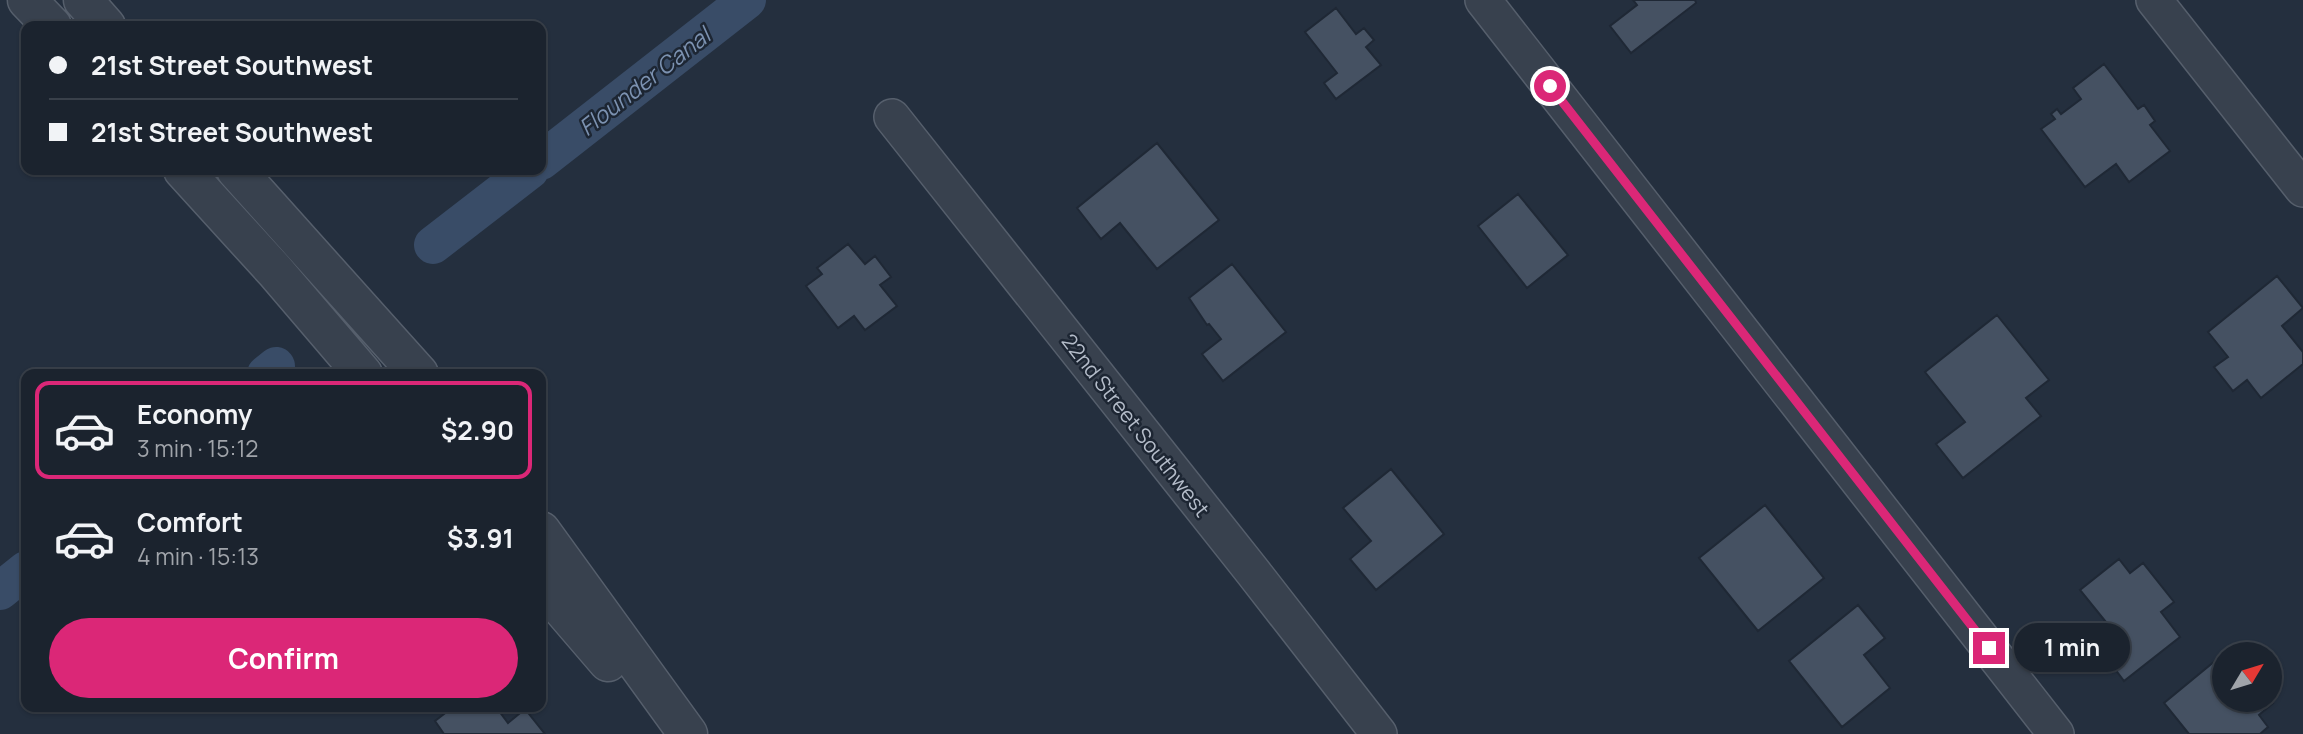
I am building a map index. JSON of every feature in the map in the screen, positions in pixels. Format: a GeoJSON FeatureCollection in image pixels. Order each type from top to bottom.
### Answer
{"type":"FeatureCollection","features":[{"type":"Feature","properties":{"kind":"street"},"geometry":{"type":"LineString","coordinates":[[27,0],[46,21]]}},
{"type":"Feature","properties":{"kind":"street"},"geometry":{"type":"LineString","coordinates":[[83,0],[102,21]]}},
{"type":"Feature","properties":{"kind":"street"},"geometry":{"type":"LineString","coordinates":[[1483,0],[2056,734]]}},
{"type":"Feature","properties":{"kind":"street"},"geometry":{"type":"LineString","coordinates":[[2154,0],[2303,190]]}},
{"type":"Feature","properties":{"kind":"street","name":"22nd Street Southwest"},"geometry":{"type":"LineString","coordinates":[[892,117],[1379,734]]}},
{"type":"Feature","properties":{"kind":"street"},"geometry":{"type":"LineString","coordinates":[[188,175],[359,369]]}},
{"type":"Feature","properties":{"kind":"street"},"geometry":{"type":"LineString","coordinates":[[240,175],[415,369]]}},
{"type":"Feature","properties":{"kind":"street"},"geometry":{"type":"LineString","coordinates":[[546,538],[688,734]]}},
{"type":"Feature","properties":{"kind":"street"},"geometry":{"type":"LineString","coordinates":[[546,590],[669,734]]}},
{"type":"Feature","properties":{"kind":"building"},"geometry":{"type":"Polygon","coordinates":[[[1633,0],[1695,0],[1696,3],[1631,53],[1610,26],[1637,5],[1633,0]]]}},
{"type":"Feature","properties":{"kind":"building"},"geometry":{"type":"Polygon","coordinates":[[[1336,8],[1356,34],[1364,28],[1374,40],[1366,47],[1381,65],[1336,99],[1324,83],[1337,73],[1305,32],[1336,8]]]}},
{"type":"Feature","properties":{"kind":"building"},"geometry":{"type":"Polygon","coordinates":[[[2104,64],[2138,109],[2144,105],[2155,121],[2150,125],[2170,151],[2129,182],[2116,164],[2085,187],[2041,129],[2055,119],[2051,114],[2057,109],[2061,114],[2081,99],[2073,88],[2104,64]]]}},
{"type":"Feature","properties":{"kind":"building"},"geometry":{"type":"Polygon","coordinates":[[[1157,143],[1219,220],[1157,269],[1120,223],[1101,239],[1077,208],[1157,143]]]}},
{"type":"Feature","properties":{"kind":"building"},"geometry":{"type":"Polygon","coordinates":[[[1518,194],[1568,255],[1527,288],[1478,226],[1518,194]]]}},
{"type":"Feature","properties":{"kind":"building"},"geometry":{"type":"Polygon","coordinates":[[[848,244],[865,264],[875,256],[891,277],[880,285],[897,306],[865,330],[854,316],[838,328],[806,286],[822,274],[817,268],[848,244]]]}},
{"type":"Feature","properties":{"kind":"building"},"geometry":{"type":"Polygon","coordinates":[[[1232,264],[1286,332],[1223,381],[1202,354],[1221,339],[1209,324],[1207,325],[1189,298],[1232,264]]]}},
{"type":"Feature","properties":{"kind":"building"},"geometry":{"type":"Polygon","coordinates":[[[2277,276],[2303,308],[2282,326],[2303,352],[2303,364],[2261,398],[2247,380],[2233,391],[2214,367],[2228,357],[2208,332],[2277,276]]]}},
{"type":"Feature","properties":{"kind":"building"},"geometry":{"type":"Polygon","coordinates":[[[1997,315],[2049,380],[2026,398],[2041,416],[1963,478],[1936,444],[1965,422],[1925,372],[1997,315]]]}},
{"type":"Feature","properties":{"kind":"building"},"geometry":{"type":"Polygon","coordinates":[[[1391,469],[1444,534],[1376,590],[1350,559],[1371,541],[1343,508],[1391,469]]]}},
{"type":"Feature","properties":{"kind":"building"},"geometry":{"type":"Polygon","coordinates":[[[1765,505],[1824,578],[1758,631],[1699,558],[1765,505]]]}},
{"type":"Feature","properties":{"kind":"building"},"geometry":{"type":"Polygon","coordinates":[[[2119,559],[2130,573],[2143,563],[2174,602],[2161,612],[2180,637],[2124,681],[2103,653],[2110,647],[2105,640],[2114,632],[2080,590],[2119,559]]]}},
{"type":"Feature","properties":{"kind":"building"},"geometry":{"type":"Polygon","coordinates":[[[1858,605],[1885,638],[1864,655],[1890,688],[1842,727],[1789,661],[1858,605]]]}},
{"type":"Feature","properties":{"kind":"building"},"geometry":{"type":"Polygon","coordinates":[[[2212,663],[2212,712],[2262,712],[2259,715],[2268,727],[2260,734],[2189,734],[2164,703],[2212,663]]]}},
{"type":"Feature","properties":{"kind":"building"},"geometry":{"type":"Polygon","coordinates":[[[447,712],[500,712],[508,723],[521,712],[527,712],[545,734],[444,734],[435,721],[447,712]]]}},
{"type":"Feature","properties":{"kind":"waterway","name":"Flounder Canal"},"geometry":{"type":"LineString","coordinates":[[546,157],[747,0]]}},
{"type":"Feature","properties":{"kind":"waterway","name":"Flounder Canal"},"geometry":{"type":"LineString","coordinates":[[433,245],[524,175]]}},
{"type":"Feature","properties":{"kind":"waterway","name":"Flounder Canal"},"geometry":{"type":"LineString","coordinates":[[272,369],[276,366]]}},
{"type":"Feature","properties":{"kind":"waterway","name":"Flounder Canal"},"geometry":{"type":"LineString","coordinates":[[0,591],[21,574]]}},
{"type":"Feature","properties":{"kind":"route"},"geometry":{"type":"LineString","coordinates":[[1550,86],[1989,648]]}}]}
